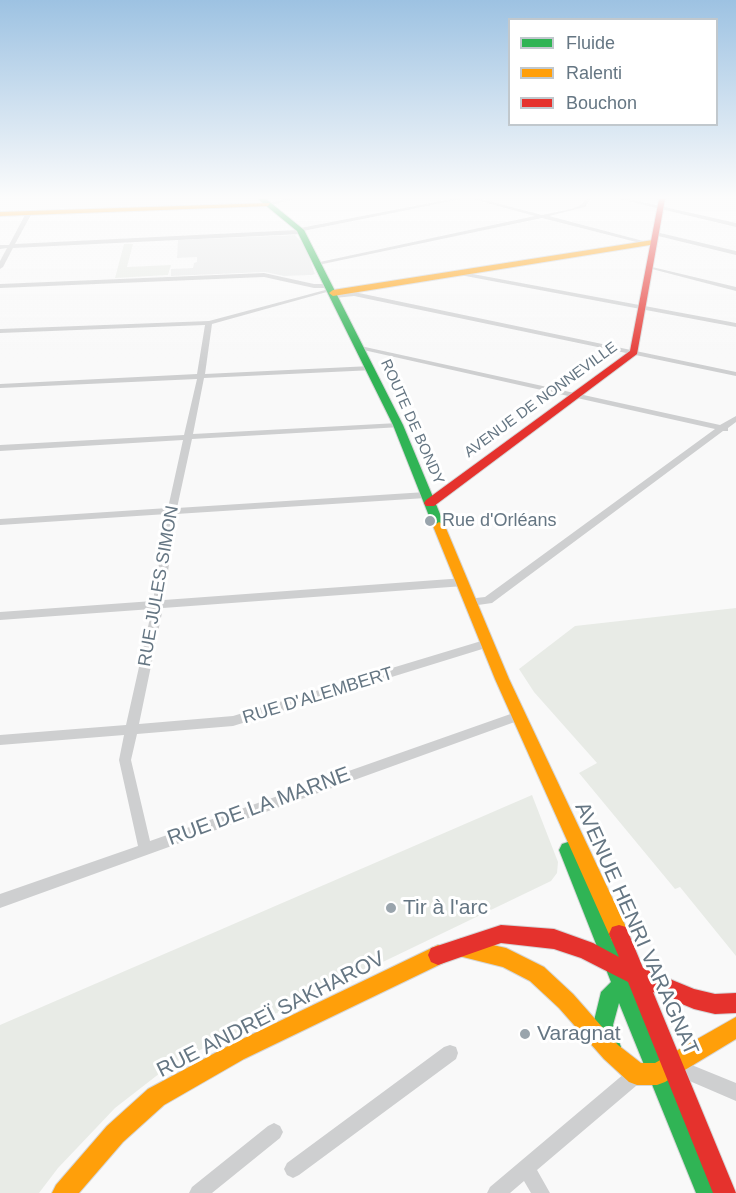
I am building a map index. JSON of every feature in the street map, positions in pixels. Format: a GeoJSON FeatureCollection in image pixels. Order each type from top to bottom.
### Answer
{"type":"FeatureCollection","features":[{"type":"Feature","properties":{"kind":"street","name":"ROUTE DE BONDY"},"geometry":{"type":"LineString","coordinates":[[314,255],[398,425],[502,679]]}},
{"type":"Feature","properties":{"kind":"street"},"geometry":{"type":"LineString","coordinates":[[318,263],[358,255]]}},
{"type":"Feature","properties":{"kind":"street"},"geometry":{"type":"LineString","coordinates":[[0,332],[209,323],[332,291],[462,274],[569,255]]}},
{"type":"Feature","properties":{"kind":"street","name":"AVENUE DE NONNEVILLE"},"geometry":{"type":"LineString","coordinates":[[428,499],[634,352],[650,255]]}},
{"type":"Feature","properties":{"kind":"street"},"geometry":{"type":"LineString","coordinates":[[650,267],[736,289]]}},
{"type":"Feature","properties":{"kind":"street"},"geometry":{"type":"LineString","coordinates":[[462,274],[736,326]]}},
{"type":"Feature","properties":{"kind":"street"},"geometry":{"type":"LineString","coordinates":[[0,286],[264,275],[736,374]]}},
{"type":"Feature","properties":{"kind":"street","name":"RUE JULES SIMON"},"geometry":{"type":"LineString","coordinates":[[145,848],[125,760],[158,604],[172,511],[201,376],[209,323]]}},
{"type":"Feature","properties":{"kind":"street"},"geometry":{"type":"LineString","coordinates":[[359,346],[725,429]]}},
{"type":"Feature","properties":{"kind":"street"},"geometry":{"type":"LineString","coordinates":[[0,386],[370,368]]}},
{"type":"Feature","properties":{"kind":"street"},"geometry":{"type":"LineString","coordinates":[[471,602],[488,600],[725,429],[736,418]]}},
{"type":"Feature","properties":{"kind":"street"},"geometry":{"type":"LineString","coordinates":[[0,448],[398,425]]}},
{"type":"Feature","properties":{"kind":"street"},"geometry":{"type":"LineString","coordinates":[[0,522],[428,499]]}},
{"type":"Feature","properties":{"kind":"street"},"geometry":{"type":"LineString","coordinates":[[0,616],[464,582]]}},
{"type":"Feature","properties":{"kind":"street","name":"RUE D'ALEMBERT"},"geometry":{"type":"LineString","coordinates":[[0,740],[233,721],[488,643]]}},
{"type":"Feature","properties":{"kind":"street","name":"AVENUE HENRI VARAGNAT"},"geometry":{"type":"LineString","coordinates":[[502,679],[637,973],[725,1193]]}},
{"type":"Feature","properties":{"kind":"street","name":"RUE DE LA MARNE"},"geometry":{"type":"LineString","coordinates":[[0,901],[519,716]]}},
{"type":"Feature","properties":{"kind":"street","name":"AVENUE HENRI VARAGNAT"},"geometry":{"type":"LineString","coordinates":[[549,783],[576,872],[657,1074],[708,1193]]}},
{"type":"Feature","properties":{"kind":"street","name":"RUE ANDREÏ SAKHAROV"},"geometry":{"type":"LineString","coordinates":[[64,1193],[115,1134],[156,1097],[237,1052],[372,985],[440,954],[501,934],[534,936],[586,950],[615,966],[637,973],[694,999],[715,1004],[736,1003]]}},
{"type":"Feature","properties":{"kind":"street"},"geometry":{"type":"LineString","coordinates":[[461,948],[506,958],[537,974],[566,1001],[611,1052],[637,1074],[657,1074],[674,1066],[736,1027]]}},
{"type":"Feature","properties":{"kind":"street"},"geometry":{"type":"LineString","coordinates":[[611,1052],[603,1025],[615,966]]}},
{"type":"Feature","properties":{"kind":"street"},"geometry":{"type":"LineString","coordinates":[[608,999],[622,983],[637,973]]}},
{"type":"Feature","properties":{"kind":"street"},"geometry":{"type":"LineString","coordinates":[[293,1169],[450,1053]]}},
{"type":"Feature","properties":{"kind":"street"},"geometry":{"type":"LineString","coordinates":[[674,1066],[736,1092]]}},
{"type":"Feature","properties":{"kind":"street"},"geometry":{"type":"LineString","coordinates":[[496,1193],[637,1074]]}},
{"type":"Feature","properties":{"kind":"street"},"geometry":{"type":"LineString","coordinates":[[198,1193],[274,1132]]}},
{"type":"Feature","properties":{"kind":"street"},"geometry":{"type":"LineString","coordinates":[[526,1168],[541,1193]]}},
{"type":"Feature","properties":{"kind":"shaded area"},"geometry":{"type":"Polygon","coordinates":[[[121,255],[130,255],[127,267],[171,265],[168,275],[115,278],[121,255]]]}},
{"type":"Feature","properties":{"kind":"shaded area"},"geometry":{"type":"Polygon","coordinates":[[[177,255],[308,255],[315,274],[284,276],[265,272],[171,276],[171,269],[193,268],[194,263],[197,262],[197,257],[177,258],[177,255]]]}},
{"type":"Feature","properties":{"kind":"shaded area"},"geometry":{"type":"Polygon","coordinates":[[[736,608],[736,956],[680,887],[675,889],[579,773],[597,763],[534,692],[519,669],[575,626],[736,608]]]}},
{"type":"Feature","properties":{"kind":"shaded area"},"geometry":{"type":"Polygon","coordinates":[[[532,795],[558,862],[557,873],[551,881],[173,1063],[115,1108],[58,1168],[39,1193],[0,1193],[0,1025],[532,795]]]}},
{"type":"Feature","properties":{"kind":"traffic: fast"},"geometry":{"type":"LineString","coordinates":[[312,255],[398,425],[439,526]]}},
{"type":"Feature","properties":{"kind":"traffic: fast"},"geometry":{"type":"LineString","coordinates":[[568,850],[657,1074],[708,1193]]}},
{"type":"Feature","properties":{"kind":"traffic: fast"},"geometry":{"type":"LineString","coordinates":[[610,1047],[603,1025],[608,999],[629,978]]}},
{"type":"Feature","properties":{"kind":"traffic: slow"},"geometry":{"type":"LineString","coordinates":[[333,293],[573,255]]}},
{"type":"Feature","properties":{"kind":"traffic: slow"},"geometry":{"type":"LineString","coordinates":[[439,526],[502,679],[619,934]]}},
{"type":"Feature","properties":{"kind":"traffic: slow"},"geometry":{"type":"LineString","coordinates":[[462,948],[506,958],[537,974],[566,1001],[611,1052],[637,1074],[657,1074],[736,1027]]}},
{"type":"Feature","properties":{"kind":"traffic: slow"},"geometry":{"type":"LineString","coordinates":[[64,1193],[115,1134],[156,1097],[237,1052],[438,955]]}},
{"type":"Feature","properties":{"kind":"traffic: jam"},"geometry":{"type":"LineString","coordinates":[[430,503],[634,352],[652,255]]}},
{"type":"Feature","properties":{"kind":"traffic: jam"},"geometry":{"type":"LineString","coordinates":[[438,955],[501,934],[554,939],[586,950],[615,966],[694,999],[715,1004],[736,1003]]}},
{"type":"Feature","properties":{"kind":"traffic: jam"},"geometry":{"type":"LineString","coordinates":[[619,934],[725,1193]]}},
{"type":"Feature","properties":{"kind":"place","name":"Rue d'Orléans"},"geometry":{"type":"Point","coordinates":[430,521]}},
{"type":"Feature","properties":{"kind":"place","name":"Tir à l'arc"},"geometry":{"type":"Point","coordinates":[391,908]}},
{"type":"Feature","properties":{"kind":"place","name":"Varagnat"},"geometry":{"type":"Point","coordinates":[525,1034]}}]}
